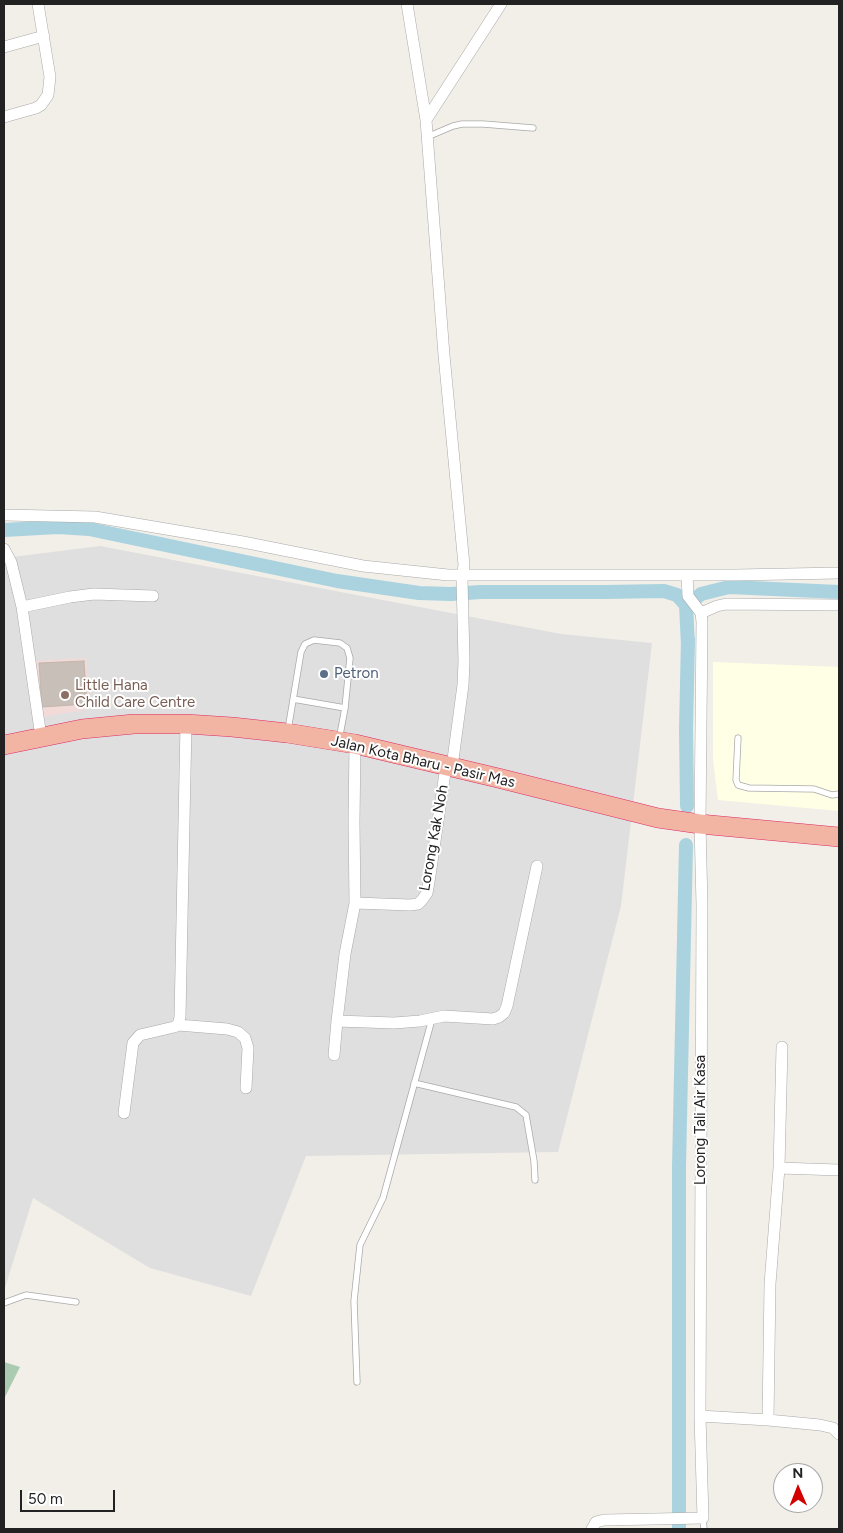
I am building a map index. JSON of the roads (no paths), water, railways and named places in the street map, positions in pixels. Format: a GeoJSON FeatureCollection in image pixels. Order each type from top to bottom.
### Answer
{"type":"FeatureCollection","features":[{"type":"Feature","properties":{"kind":"highway","name":"Jalan Kota Bharu - Pasir Mas"},"geometry":{"type":"LineString","coordinates":[[4,745],[82,729],[134,724],[232,726],[347,743],[449,766],[658,818],[700,824],[839,837]]}},
{"type":"Feature","properties":{"kind":"street"},"geometry":{"type":"LineString","coordinates":[[4,117],[36,108],[48,95],[50,77],[38,4]]}},
{"type":"Feature","properties":{"kind":"street"},"geometry":{"type":"LineString","coordinates":[[407,4],[426,120],[444,356],[464,564],[462,579],[464,661],[458,728],[449,766]]}},
{"type":"Feature","properties":{"kind":"street"},"geometry":{"type":"LineString","coordinates":[[426,120],[501,4]]}},
{"type":"Feature","properties":{"kind":"street"},"geometry":{"type":"LineString","coordinates":[[4,47],[44,36]]}},
{"type":"Feature","properties":{"kind":"street"},"geometry":{"type":"LineString","coordinates":[[4,515],[95,517],[224,539],[363,566],[462,579],[686,578],[839,573]]}},
{"type":"Feature","properties":{"kind":"street"},"geometry":{"type":"LineString","coordinates":[[4,549],[11,562],[22,607],[41,737]]}},
{"type":"Feature","properties":{"kind":"street"},"geometry":{"type":"LineString","coordinates":[[686,578],[688,596],[701,613],[726,604],[839,605]]}},
{"type":"Feature","properties":{"kind":"street"},"geometry":{"type":"LineString","coordinates":[[22,607],[94,594],[153,596]]}},
{"type":"Feature","properties":{"kind":"street","name":"Lorong Tali Air Kasa"},"geometry":{"type":"LineString","coordinates":[[700,1522],[701,613]]}},
{"type":"Feature","properties":{"kind":"street"},"geometry":{"type":"LineString","coordinates":[[178,1025],[180,1017],[186,724]]}},
{"type":"Feature","properties":{"kind":"street"},"geometry":{"type":"LineString","coordinates":[[334,1055],[346,947],[355,903],[354,822],[347,743]]}},
{"type":"Feature","properties":{"kind":"street","name":"Lorong Kak Noh"},"geometry":{"type":"LineString","coordinates":[[355,903],[410,905],[418,904],[422,900],[429,882],[449,766]]}},
{"type":"Feature","properties":{"kind":"street"},"geometry":{"type":"LineString","coordinates":[[337,1021],[394,1023],[420,1021],[432,1017],[455,1016],[493,1019],[499,1017],[504,1013],[538,866]]}},
{"type":"Feature","properties":{"kind":"street"},"geometry":{"type":"LineString","coordinates":[[124,1113],[133,1043],[140,1035],[153,1031],[168,1030],[178,1025],[228,1029],[238,1032],[245,1038],[248,1048],[246,1088]]}},
{"type":"Feature","properties":{"kind":"street"},"geometry":{"type":"LineString","coordinates":[[768,1420],[770,1284],[779,1168],[782,1047]]}},
{"type":"Feature","properties":{"kind":"street"},"geometry":{"type":"LineString","coordinates":[[779,1168],[839,1170]]}},
{"type":"Feature","properties":{"kind":"street"},"geometry":{"type":"LineString","coordinates":[[700,1416],[820,1425],[833,1428],[839,1434]]}},
{"type":"Feature","properties":{"kind":"street"},"geometry":{"type":"LineString","coordinates":[[592,1529],[596,1522],[604,1520],[668,1519],[700,1522]]}},
{"type":"Feature","properties":{"kind":"lane"},"geometry":{"type":"LineString","coordinates":[[427,137],[462,124],[533,128]]}},
{"type":"Feature","properties":{"kind":"lane"},"geometry":{"type":"LineString","coordinates":[[287,733],[301,652],[305,644],[314,640],[340,643],[347,648],[350,658],[345,708],[347,743]]}},
{"type":"Feature","properties":{"kind":"lane"},"geometry":{"type":"LineString","coordinates":[[293,699],[345,708]]}},
{"type":"Feature","properties":{"kind":"lane"},"geometry":{"type":"LineString","coordinates":[[738,738],[736,780],[738,785],[749,788],[814,789],[839,794]]}},
{"type":"Feature","properties":{"kind":"lane"},"geometry":{"type":"LineString","coordinates":[[357,1382],[354,1301],[360,1246],[383,1198],[432,1017]]}},
{"type":"Feature","properties":{"kind":"lane"},"geometry":{"type":"LineString","coordinates":[[414,1083],[516,1107],[526,1115],[534,1161],[534,1180]]}},
{"type":"Feature","properties":{"kind":"lane"},"geometry":{"type":"LineString","coordinates":[[4,1303],[26,1295],[76,1302]]}},
{"type":"Feature","properties":{"kind":"waterway"},"geometry":{"type":"LineString","coordinates":[[4,530],[58,527],[89,529],[337,581],[419,593],[664,591],[677,595],[686,605],[688,646]]}},
{"type":"Feature","properties":{"kind":"waterway"},"geometry":{"type":"LineString","coordinates":[[694,600],[701,594],[729,587],[839,592]]}},
{"type":"Feature","properties":{"kind":"waterway"},"geometry":{"type":"LineString","coordinates":[[687,806],[688,638]]}},
{"type":"Feature","properties":{"kind":"waterway"},"geometry":{"type":"LineString","coordinates":[[679,1529],[679,1166],[686,845]]}},
{"type":"Feature","properties":{"kind":"place","name":"Petron"},"geometry":{"type":"Point","coordinates":[324,674]}},
{"type":"Feature","properties":{"kind":"place","name":"Little Hana Child Care Centre"},"geometry":{"type":"Point","coordinates":[65,695]}}]}
